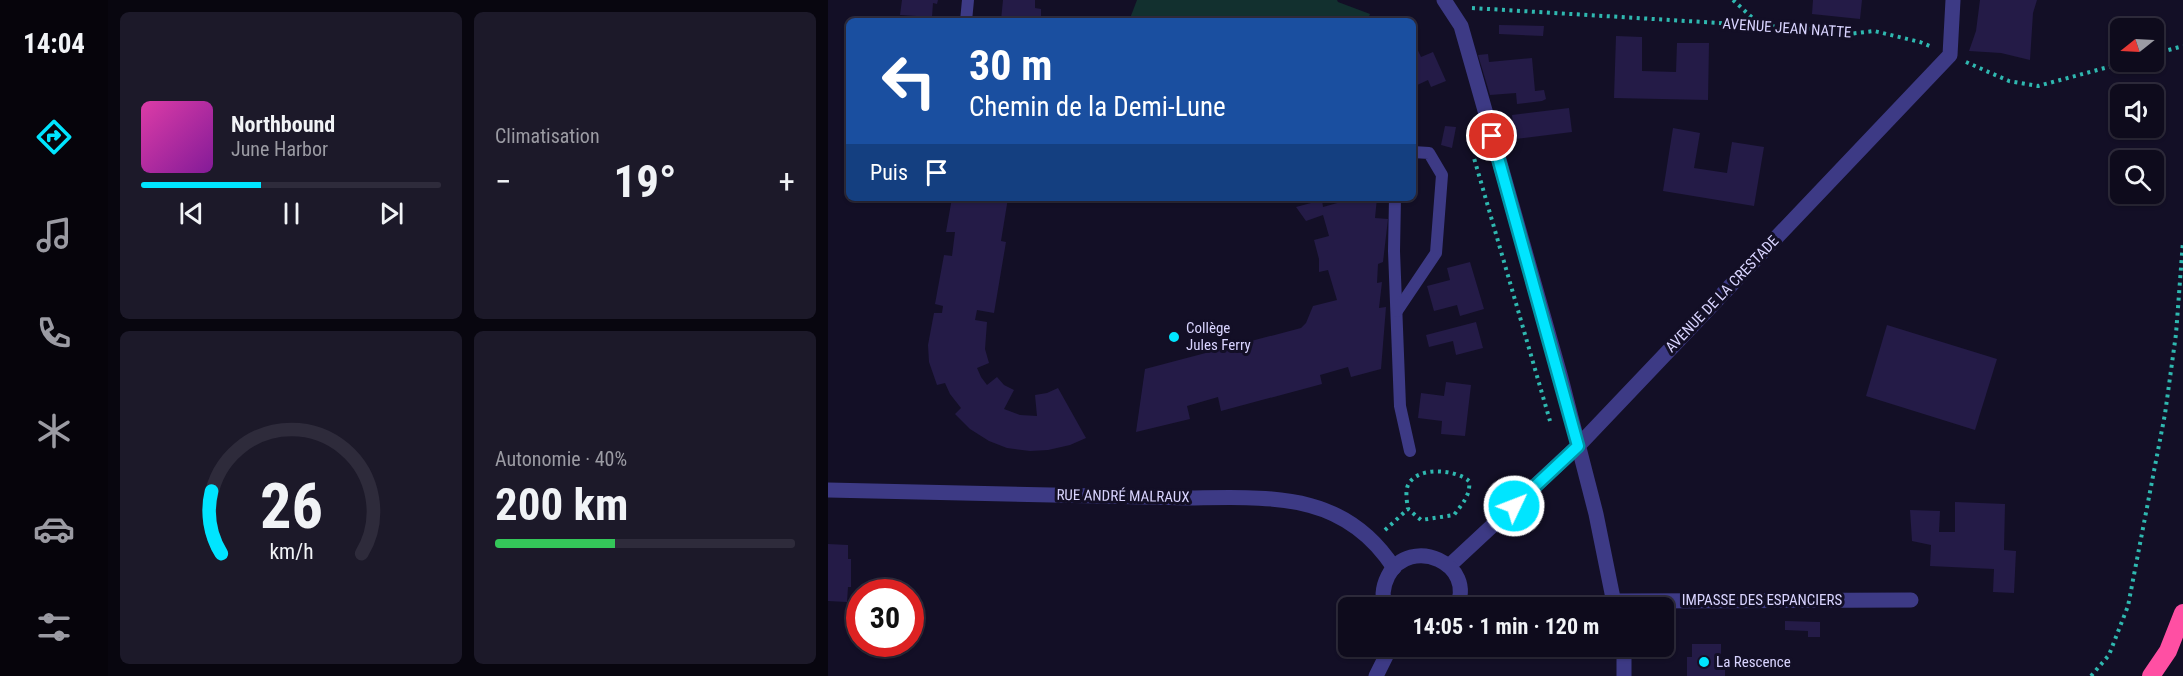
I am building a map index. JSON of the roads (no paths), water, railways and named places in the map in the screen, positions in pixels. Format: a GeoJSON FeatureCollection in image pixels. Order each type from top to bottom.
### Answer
{"type":"FeatureCollection","features":[{"type":"Feature","properties":{"kind":"highway"},"geometry":{"type":"LineString","coordinates":[[2151,676],[2168,651],[2183,613]]}},
{"type":"Feature","properties":{"kind":"street","name":"AVENUE DE LA CRESTADE"},"geometry":{"type":"LineString","coordinates":[[1449,566],[1578,446],[1950,55],[1953,0]]}},
{"type":"Feature","properties":{"kind":"street"},"geometry":{"type":"LineString","coordinates":[[1443,2],[1461,26],[1578,446],[1596,514],[1614,597]]}},
{"type":"Feature","properties":{"kind":"street","name":"RUE ANDRÉ MALRAUX"},"geometry":{"type":"LineString","coordinates":[[828,490],[1192,498],[1251,497],[1296,501],[1346,520],[1374,540],[1394,568]]}},
{"type":"Feature","properties":{"kind":"street"},"geometry":{"type":"LineString","coordinates":[[1384,597],[1385,584],[1394,568],[1420,555],[1432,556],[1455,572],[1459,582],[1460,597]]}},
{"type":"Feature","properties":{"kind":"street","name":"IMPASSE DES ESPANCIERS"},"geometry":{"type":"LineString","coordinates":[[1674,603],[1911,600]]}},
{"type":"Feature","properties":{"kind":"street"},"geometry":{"type":"LineString","coordinates":[[1376,676],[1386,657]]}},
{"type":"Feature","properties":{"kind":"street"},"geometry":{"type":"LineString","coordinates":[[1624,657],[1624,676]]}},
{"type":"Feature","properties":{"kind":"lane"},"geometry":{"type":"LineString","coordinates":[[966,18],[968,0]]}},
{"type":"Feature","properties":{"kind":"lane"},"geometry":{"type":"LineString","coordinates":[[1397,311],[1436,253],[1442,175],[1429,153],[1416,152]]}},
{"type":"Feature","properties":{"kind":"lane"},"geometry":{"type":"LineString","coordinates":[[1395,201],[1394,251],[1400,406],[1410,451]]}},
{"type":"Feature","properties":{"kind":"place","name":"Collège Jules Ferry"},"geometry":{"type":"Point","coordinates":[1174,337]}},
{"type":"Feature","properties":{"kind":"place","name":"La Rescence"},"geometry":{"type":"Point","coordinates":[1704,662]}}]}
